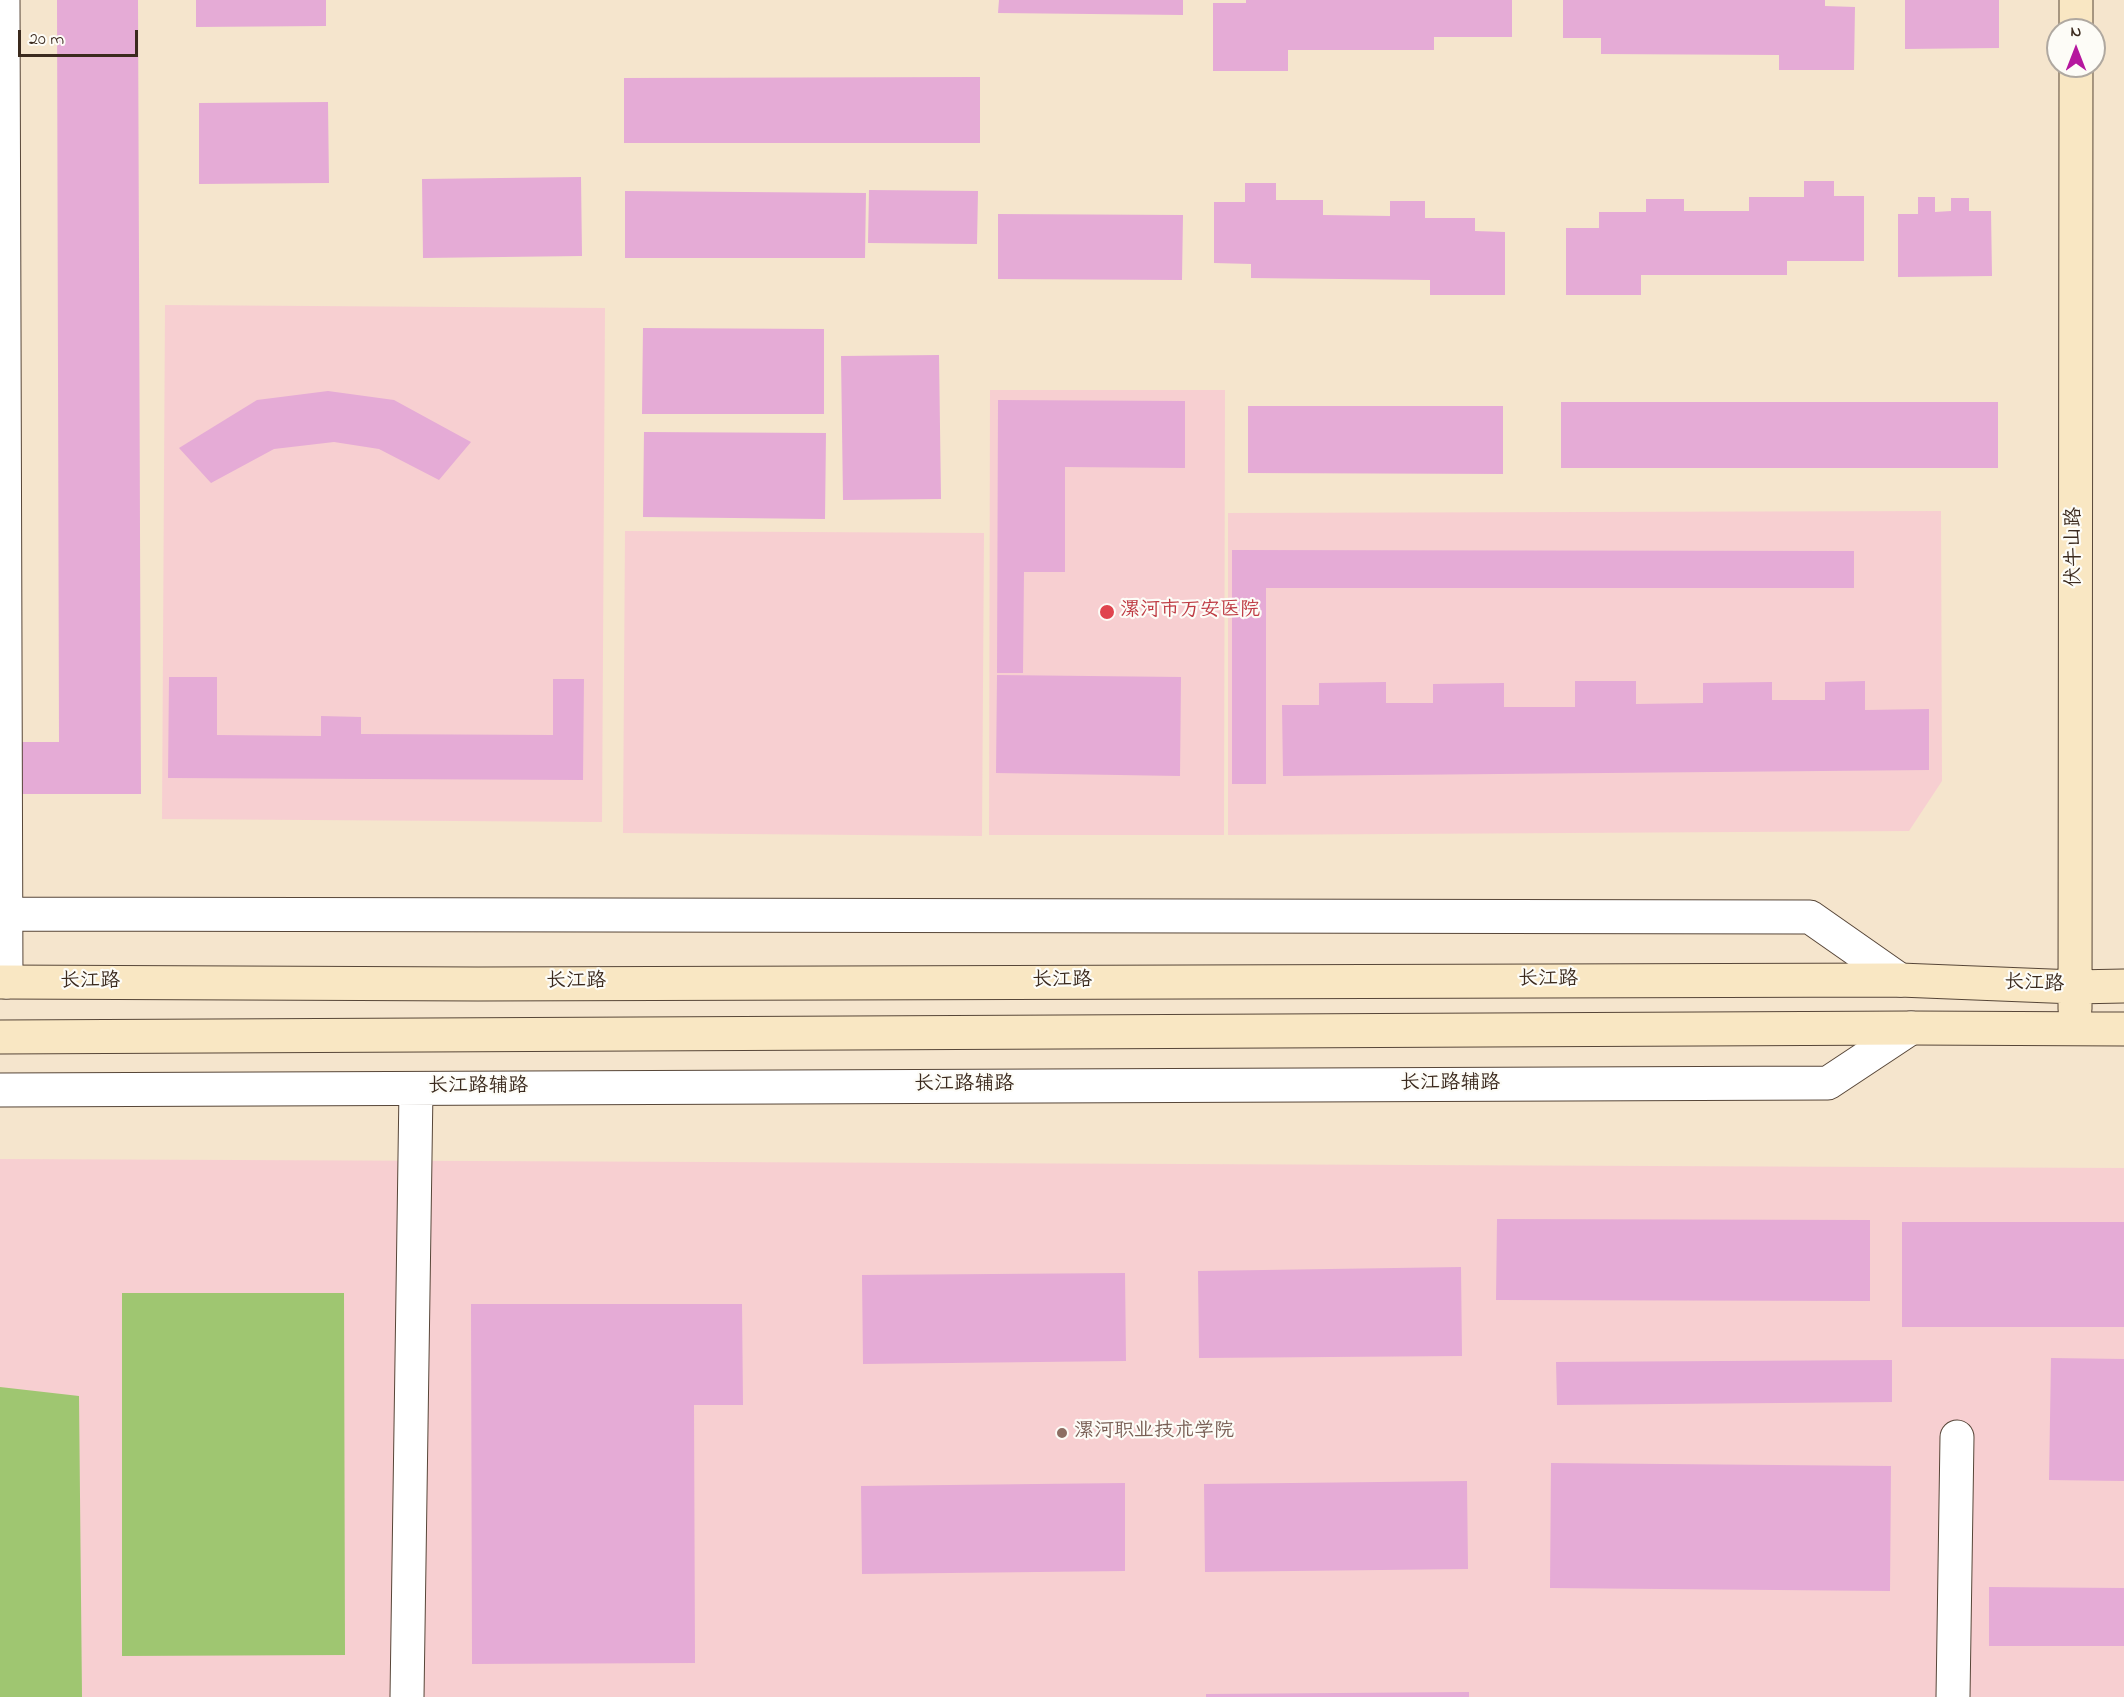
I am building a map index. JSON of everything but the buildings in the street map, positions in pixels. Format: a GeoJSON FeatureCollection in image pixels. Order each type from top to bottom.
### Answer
{"type":"FeatureCollection","features":[{"type":"Feature","properties":{"kind":"main road"},"geometry":{"type":"LineString","coordinates":[[2076,0],[2076,18]]}},
{"type":"Feature","properties":{"kind":"main road","name":"伏牛山路"},"geometry":{"type":"LineString","coordinates":[[2074,1029],[2076,78]]}},
{"type":"Feature","properties":{"kind":"main road","name":"长江路"},"geometry":{"type":"LineString","coordinates":[[3,982],[514,984],[1900,980],[2075,987],[2124,986]]}},
{"type":"Feature","properties":{"kind":"main road"},"geometry":{"type":"LineString","coordinates":[[0,1037],[1911,1028],[2124,1029]]}},
{"type":"Feature","properties":{"kind":"street"},"geometry":{"type":"LineString","coordinates":[[3,0],[3,982]]}},
{"type":"Feature","properties":{"kind":"street"},"geometry":{"type":"LineString","coordinates":[[3,914],[1810,916],[1900,980]]}},
{"type":"Feature","properties":{"kind":"street","name":"长江路辅路"},"geometry":{"type":"LineString","coordinates":[[0,1090],[1828,1083],[1911,1028]]}},
{"type":"Feature","properties":{"kind":"street"},"geometry":{"type":"LineString","coordinates":[[407,1697],[416,1089]]}},
{"type":"Feature","properties":{"kind":"street"},"geometry":{"type":"LineString","coordinates":[[1953,1697],[1957,1437]]}},
{"type":"Feature","properties":{"kind":"shaded area"},"geometry":{"type":"Polygon","coordinates":[[[165,305],[605,308],[602,822],[162,819],[165,305]]]}},
{"type":"Feature","properties":{"kind":"shaded area","name":"漯河市万安医院"},"geometry":{"type":"Polygon","coordinates":[[[990,390],[1225,390],[1224,835],[989,835],[990,390]]]}},
{"type":"Feature","properties":{"kind":"shaded area"},"geometry":{"type":"Polygon","coordinates":[[[1941,511],[1942,781],[1909,831],[1228,835],[1228,513],[1941,511]]]}},
{"type":"Feature","properties":{"kind":"shaded area"},"geometry":{"type":"Polygon","coordinates":[[[625,531],[984,533],[982,836],[623,833],[625,531]]]}},
{"type":"Feature","properties":{"kind":"shaded area","name":"漯河职业技术学院"},"geometry":{"type":"Polygon","coordinates":[[[0,1159],[2124,1168],[2124,1697],[0,1697],[0,1159]]]}},
{"type":"Feature","properties":{"kind":"green space"},"geometry":{"type":"Polygon","coordinates":[[[122,1293],[344,1293],[345,1655],[122,1656],[122,1293]]]}},
{"type":"Feature","properties":{"kind":"green space"},"geometry":{"type":"Polygon","coordinates":[[[0,1387],[79,1396],[82,1697],[0,1697],[0,1387]]]}},
{"type":"Feature","properties":{"kind":"place","name":"漯河市万安医院"},"geometry":{"type":"Point","coordinates":[1107,612]}},
{"type":"Feature","properties":{"kind":"place","name":"漯河职业技术学院"},"geometry":{"type":"Point","coordinates":[1062,1433]}}]}
